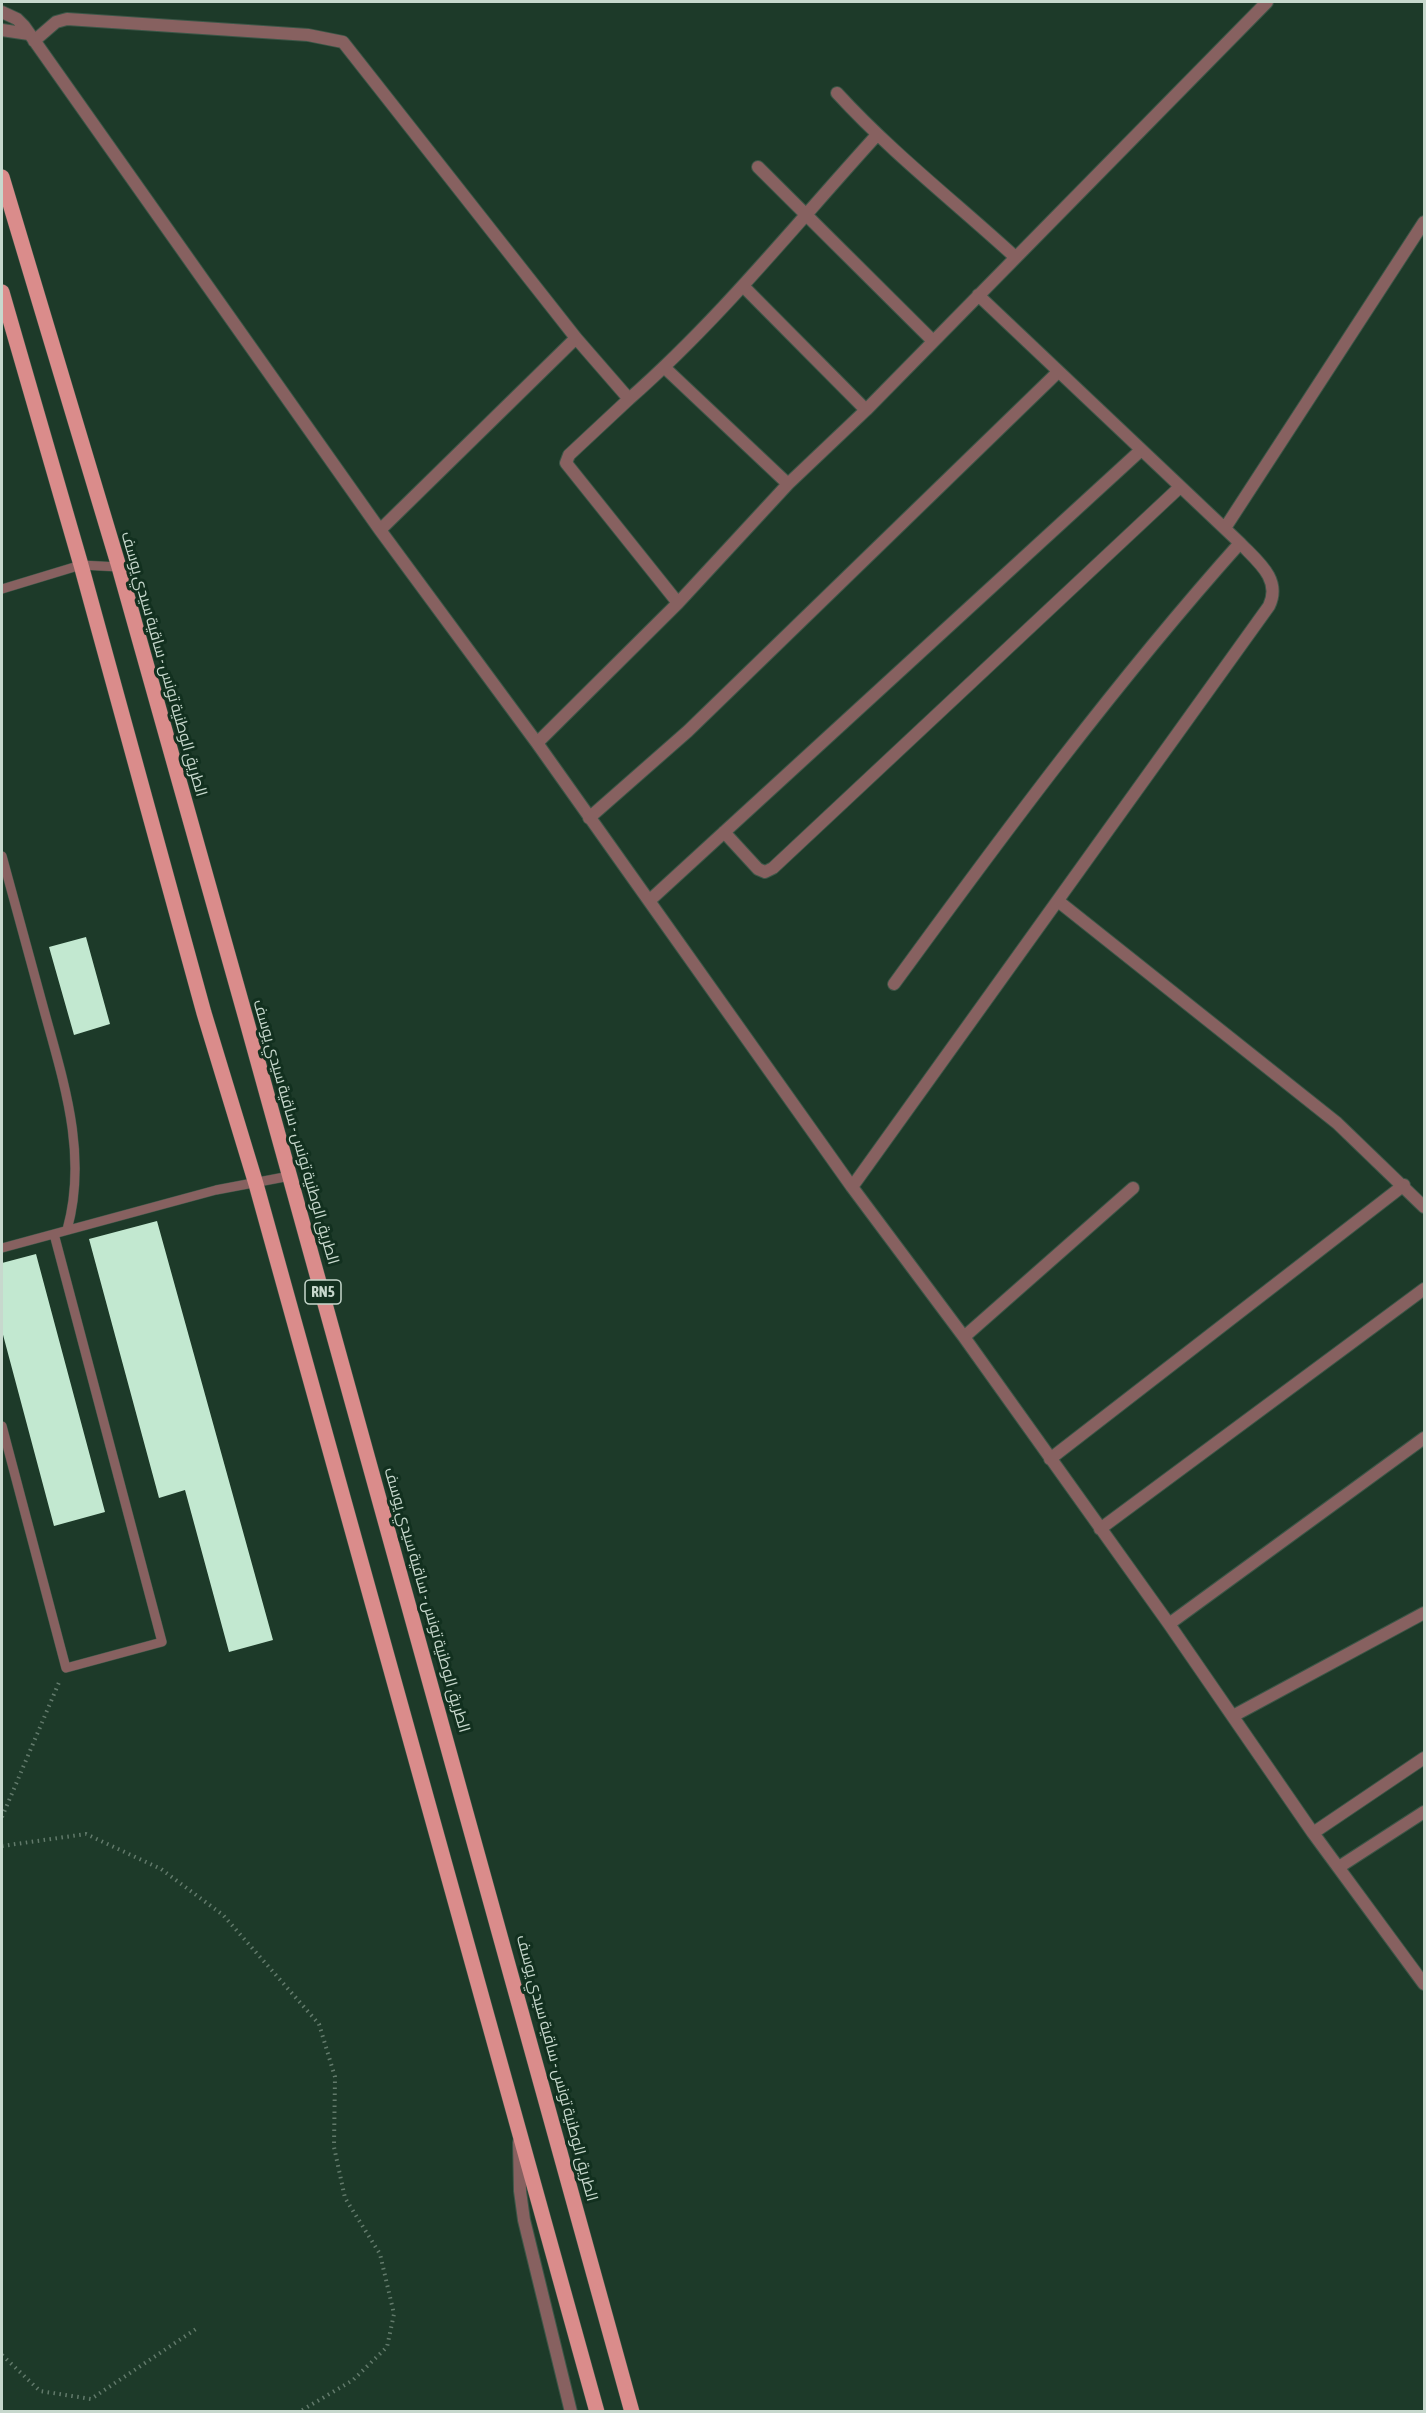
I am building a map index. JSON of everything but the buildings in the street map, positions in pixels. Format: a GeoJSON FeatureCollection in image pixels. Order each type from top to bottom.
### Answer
{"type":"FeatureCollection","features":[{"type":"Feature","properties":{"kind":"main road","name":"الطريق الوطنية تونس - ساقية سيدي يوسف"},"geometry":{"type":"LineString","coordinates":[[2,177],[119,567],[632,2412]]}},
{"type":"Feature","properties":{"kind":"main road","name":"RN5"},"geometry":{"type":"LineString","coordinates":[[2,292],[81,565],[204,1013],[256,1184],[597,2412]]}},
{"type":"Feature","properties":{"kind":"street"},"geometry":{"type":"LineString","coordinates":[[537,743],[678,603],[788,484],[866,410],[1014,256],[1267,2]]}},
{"type":"Feature","properties":{"kind":"street"},"geometry":{"type":"LineString","coordinates":[[2,12],[17,19],[32,37],[380,530],[537,743],[852,1186],[964,1337],[1169,1624],[1313,1833],[1425,1984]]}},
{"type":"Feature","properties":{"kind":"street"},"geometry":{"type":"LineString","coordinates":[[2,30],[32,37],[56,22],[67,19],[308,35],[343,42],[576,338],[629,399]]}},
{"type":"Feature","properties":{"kind":"street"},"geometry":{"type":"LineString","coordinates":[[837,93],[876,136],[918,169],[1014,256]]}},
{"type":"Feature","properties":{"kind":"street"},"geometry":{"type":"LineString","coordinates":[[678,603],[566,463],[569,455],[665,368],[744,287],[805,214],[876,136]]}},
{"type":"Feature","properties":{"kind":"street"},"geometry":{"type":"LineString","coordinates":[[758,167],[933,341]]}},
{"type":"Feature","properties":{"kind":"street"},"geometry":{"type":"LineString","coordinates":[[1225,528],[1425,222]]}},
{"type":"Feature","properties":{"kind":"street"},"geometry":{"type":"LineString","coordinates":[[744,287],[866,410]]}},
{"type":"Feature","properties":{"kind":"street"},"geometry":{"type":"LineString","coordinates":[[852,1186],[1058,902],[1274,596],[1274,585],[1268,573],[1240,543],[1140,451],[978,295]]}},
{"type":"Feature","properties":{"kind":"street"},"geometry":{"type":"LineString","coordinates":[[380,530],[576,338]]}},
{"type":"Feature","properties":{"kind":"street"},"geometry":{"type":"LineString","coordinates":[[665,368],[788,484]]}},
{"type":"Feature","properties":{"kind":"street"},"geometry":{"type":"LineString","coordinates":[[589,818],[714,706],[1058,372]]}},
{"type":"Feature","properties":{"kind":"street"},"geometry":{"type":"LineString","coordinates":[[649,901],[1140,451]]}},
{"type":"Feature","properties":{"kind":"street"},"geometry":{"type":"LineString","coordinates":[[724,832],[758,869],[765,872],[773,868],[1180,487]]}},
{"type":"Feature","properties":{"kind":"street"},"geometry":{"type":"LineString","coordinates":[[894,984],[1102,707],[1190,599],[1240,543]]}},
{"type":"Feature","properties":{"kind":"street"},"geometry":{"type":"LineString","coordinates":[[1058,902],[1337,1123],[1425,1207]]}},
{"type":"Feature","properties":{"kind":"street"},"geometry":{"type":"LineString","coordinates":[[1050,1459],[1404,1185]]}},
{"type":"Feature","properties":{"kind":"street"},"geometry":{"type":"LineString","coordinates":[[964,1337],[1133,1188]]}},
{"type":"Feature","properties":{"kind":"street"},"geometry":{"type":"LineString","coordinates":[[1100,1529],[1425,1289]]}},
{"type":"Feature","properties":{"kind":"street"},"geometry":{"type":"LineString","coordinates":[[1169,1624],[1425,1438]]}},
{"type":"Feature","properties":{"kind":"street"},"geometry":{"type":"LineString","coordinates":[[1233,1716],[1425,1613]]}},
{"type":"Feature","properties":{"kind":"street"},"geometry":{"type":"LineString","coordinates":[[1313,1833],[1425,1758]]}},
{"type":"Feature","properties":{"kind":"street"},"geometry":{"type":"LineString","coordinates":[[1339,1867],[1425,1812]]}},
{"type":"Feature","properties":{"kind":"street"},"geometry":{"type":"LineString","coordinates":[[519,2132],[520,2191],[524,2220],[571,2412]]}},
{"type":"Feature","properties":{"kind":"lane"},"geometry":{"type":"LineString","coordinates":[[2,590],[81,565],[119,567]]}},
{"type":"Feature","properties":{"kind":"lane"},"geometry":{"type":"LineString","coordinates":[[2,856],[68,1101],[76,1153],[73,1209],[67,1230]]}},
{"type":"Feature","properties":{"kind":"lane"},"geometry":{"type":"LineString","coordinates":[[2,1248],[216,1190],[290,1176]]}},
{"type":"Feature","properties":{"kind":"lane"},"geometry":{"type":"LineString","coordinates":[[2,1426],[66,1668],[162,1642],[54,1234]]}},
{"type":"Feature","properties":{"kind":"path"},"geometry":{"type":"LineString","coordinates":[[2,1817],[66,1668]]}},
{"type":"Feature","properties":{"kind":"path"},"geometry":{"type":"LineString","coordinates":[[2,1846],[86,1834],[161,1869],[223,1915],[320,2024],[335,2077],[334,2147],[345,2199],[380,2254],[394,2314],[387,2347],[353,2380],[299,2412]]}},
{"type":"Feature","properties":{"kind":"path"},"geometry":{"type":"LineString","coordinates":[[2,2355],[40,2391],[91,2398],[196,2330]]}}]}
